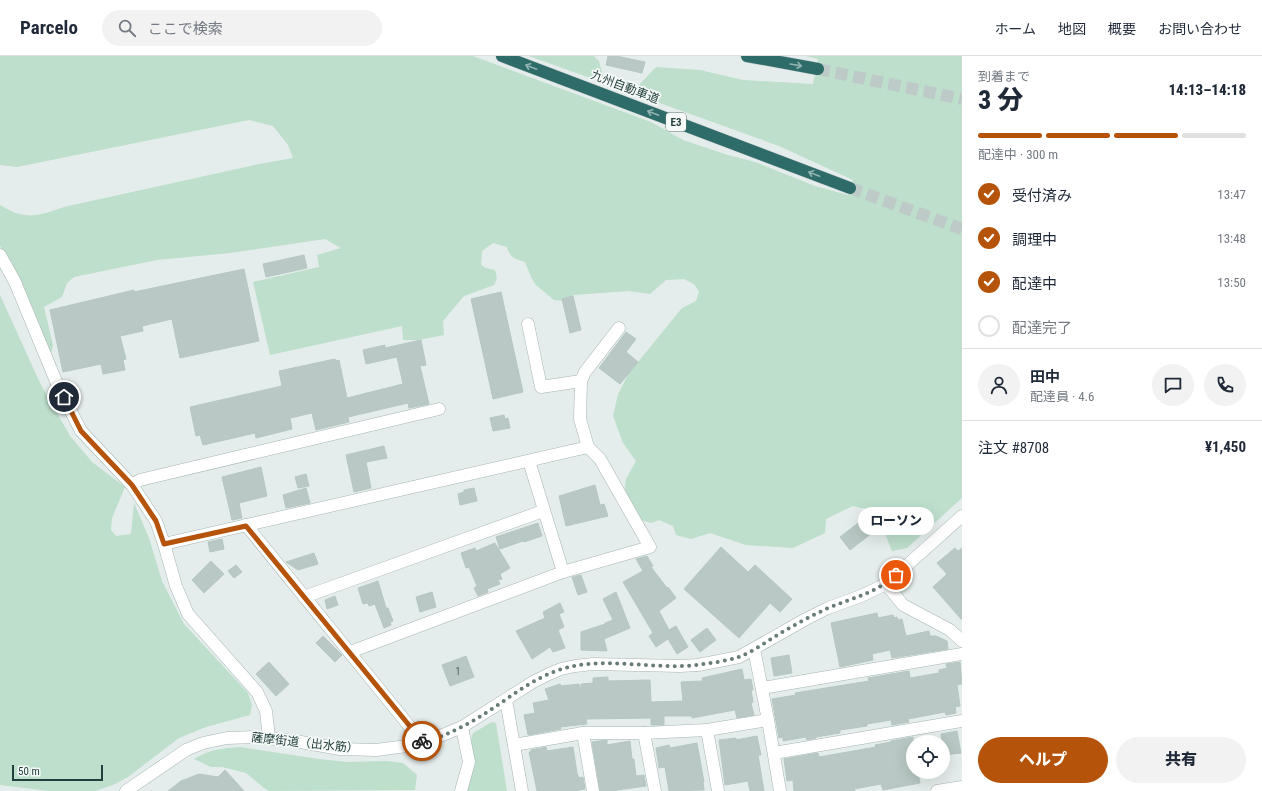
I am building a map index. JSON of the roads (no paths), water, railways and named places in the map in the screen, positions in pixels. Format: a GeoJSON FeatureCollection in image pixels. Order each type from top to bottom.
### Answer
{"type":"FeatureCollection","features":[{"type":"Feature","properties":{"kind":"highway","name":"九州自動車道"},"geometry":{"type":"LineString","coordinates":[[502,56],[850,188]]}},
{"type":"Feature","properties":{"kind":"highway"},"geometry":{"type":"LineString","coordinates":[[747,56],[818,69]]}},
{"type":"Feature","properties":{"kind":"street"},"geometry":{"type":"LineString","coordinates":[[0,255],[15,282],[58,386],[81,431],[132,485],[156,521],[176,586],[188,614],[257,692],[266,711],[269,738]]}},
{"type":"Feature","properties":{"kind":"street"},"geometry":{"type":"LineString","coordinates":[[528,324],[541,387],[582,381]]}},
{"type":"Feature","properties":{"kind":"street"},"geometry":{"type":"LineString","coordinates":[[350,652],[563,572],[650,547],[600,459],[588,446],[580,419],[582,381],[585,372],[618,328]]}},
{"type":"Feature","properties":{"kind":"street"},"geometry":{"type":"LineString","coordinates":[[132,485],[140,480],[438,409]]}},
{"type":"Feature","properties":{"kind":"street"},"geometry":{"type":"LineString","coordinates":[[164,544],[529,461],[588,446]]}},
{"type":"Feature","properties":{"kind":"street"},"geometry":{"type":"LineString","coordinates":[[529,461],[563,572]]}},
{"type":"Feature","properties":{"kind":"street"},"geometry":{"type":"LineString","coordinates":[[304,597],[543,510]]}},
{"type":"Feature","properties":{"kind":"street","name":"薩摩街道（出水筋）"},"geometry":{"type":"LineString","coordinates":[[126,791],[180,754],[202,743],[232,738],[255,737],[340,749],[361,750],[395,748],[423,743],[462,727],[533,682],[549,674],[576,666],[593,664],[680,666],[698,665],[739,657],[828,608],[861,596],[886,584],[962,516]]}},
{"type":"Feature","properties":{"kind":"street"},"geometry":{"type":"LineString","coordinates":[[246,526],[423,743]]}},
{"type":"Feature","properties":{"kind":"street"},"geometry":{"type":"LineString","coordinates":[[886,584],[903,605],[950,630],[962,641]]}},
{"type":"Feature","properties":{"kind":"street"},"geometry":{"type":"LineString","coordinates":[[754,650],[780,791]]}},
{"type":"Feature","properties":{"kind":"street"},"geometry":{"type":"LineString","coordinates":[[762,688],[962,654]]}},
{"type":"Feature","properties":{"kind":"street"},"geometry":{"type":"LineString","coordinates":[[506,700],[522,791]]}},
{"type":"Feature","properties":{"kind":"street"},"geometry":{"type":"LineString","coordinates":[[514,745],[583,733],[644,734],[707,730],[768,720]]}},
{"type":"Feature","properties":{"kind":"street"},"geometry":{"type":"LineString","coordinates":[[774,753],[962,721]]}},
{"type":"Feature","properties":{"kind":"street"},"geometry":{"type":"LineString","coordinates":[[461,791],[469,762],[462,727]]}},
{"type":"Feature","properties":{"kind":"street"},"geometry":{"type":"LineString","coordinates":[[707,730],[718,791]]}},
{"type":"Feature","properties":{"kind":"street"},"geometry":{"type":"LineString","coordinates":[[583,733],[593,791]]}},
{"type":"Feature","properties":{"kind":"street"},"geometry":{"type":"LineString","coordinates":[[644,734],[655,791]]}},
{"type":"Feature","properties":{"kind":"street"},"geometry":{"type":"LineString","coordinates":[[937,791],[962,787]]}},
{"type":"Feature","properties":{"kind":"tunnel"},"geometry":{"type":"LineString","coordinates":[[818,69],[962,99]]}},
{"type":"Feature","properties":{"kind":"tunnel"},"geometry":{"type":"LineString","coordinates":[[850,188],[962,229]]}},
{"type":"Feature","properties":{"kind":"place","name":"ローソン"},"geometry":{"type":"Point","coordinates":[896,575]}}]}
